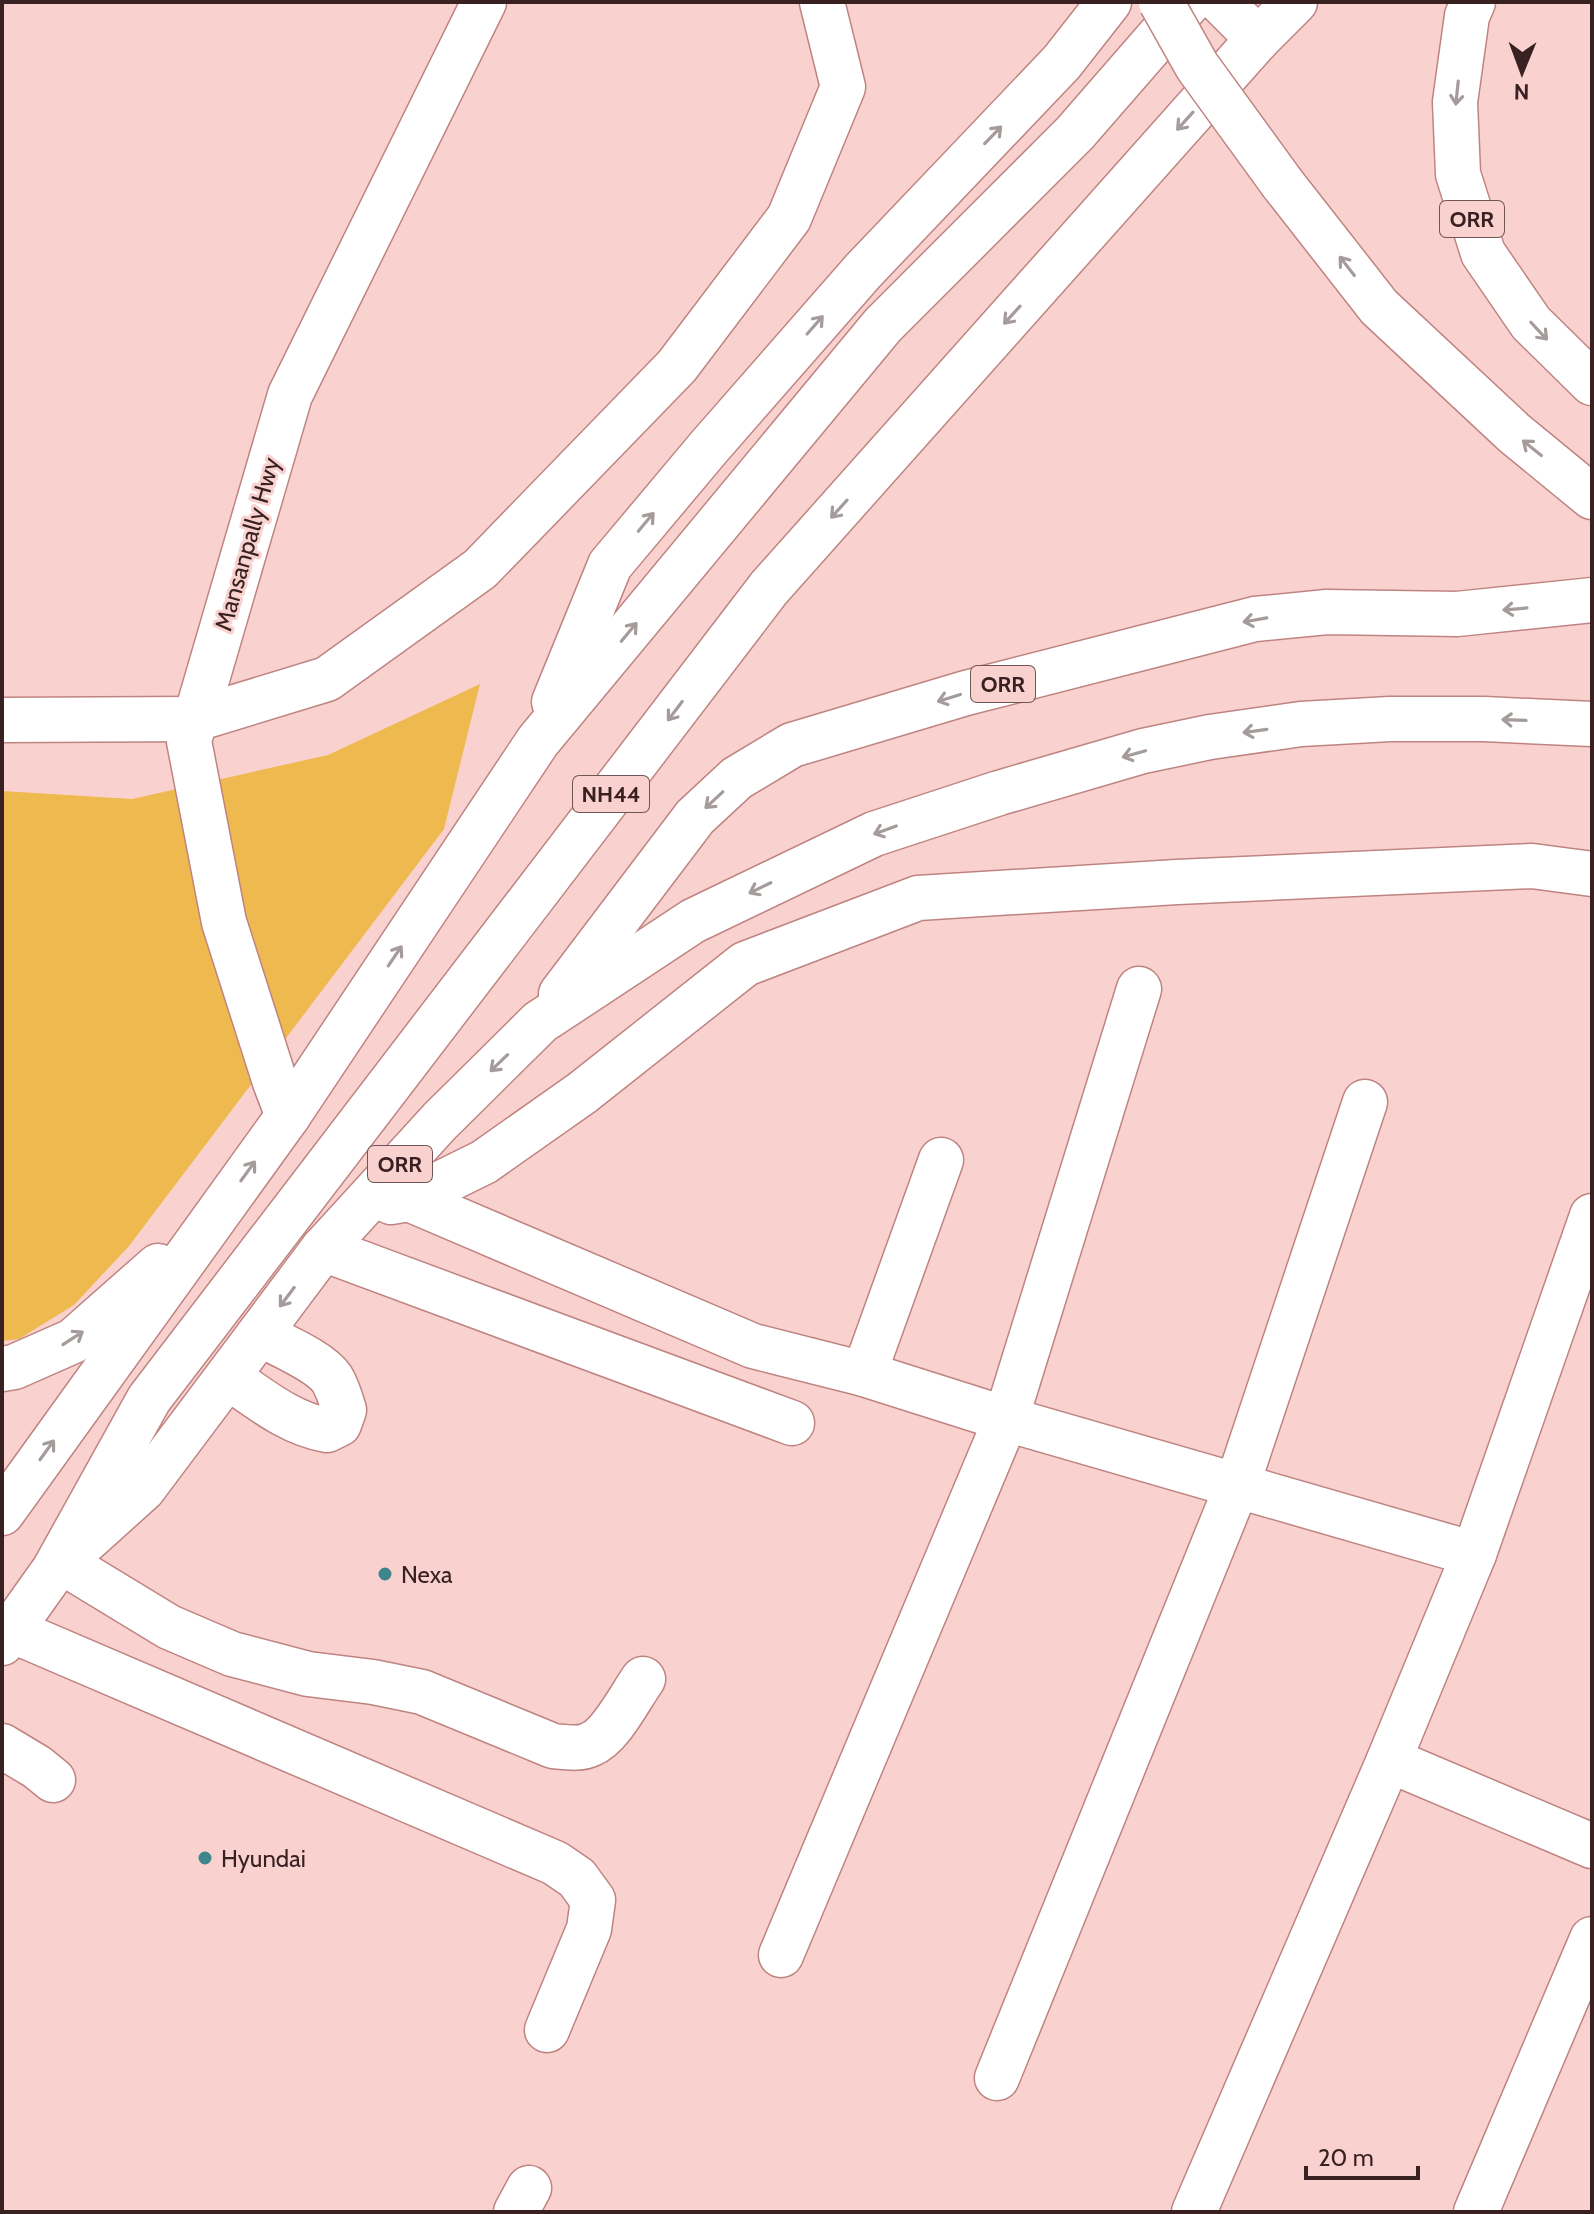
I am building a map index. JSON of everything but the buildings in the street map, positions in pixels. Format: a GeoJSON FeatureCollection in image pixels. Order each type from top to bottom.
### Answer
{"type":"FeatureCollection","features":[{"type":"Feature","properties":{"kind":"main road","name":"Mansanpally Hwy"},"geometry":{"type":"LineString","coordinates":[[288,1116],[224,922],[189,741],[290,395],[484,2]]}},
{"type":"Feature","properties":{"kind":"main road"},"geometry":{"type":"LineString","coordinates":[[2,720],[196,719],[327,679],[480,569],[677,366],[789,218],[843,87],[822,2]]}},
{"type":"Feature","properties":{"kind":"main road"},"geometry":{"type":"LineString","coordinates":[[1062,62],[1109,2]]}},
{"type":"Feature","properties":{"kind":"main road"},"geometry":{"type":"LineString","coordinates":[[538,741],[610,565],[863,271],[1062,62],[1125,2]]}},
{"type":"Feature","properties":{"kind":"main road"},"geometry":{"type":"LineString","coordinates":[[1161,2],[1197,66],[1282,183],[1379,307],[1514,433],[1592,497]]}},
{"type":"Feature","properties":{"kind":"main road"},"geometry":{"type":"LineString","coordinates":[[2,1513],[288,1116],[538,741],[883,325],[1075,133],[1189,2]]}},
{"type":"Feature","properties":{"kind":"main road"},"geometry":{"type":"LineString","coordinates":[[1221,2],[1258,39]]}},
{"type":"Feature","properties":{"kind":"main road","name":"NH44"},"geometry":{"type":"LineString","coordinates":[[7,1636],[58,1566],[149,1399],[769,588],[1258,39],[1295,2]]}},
{"type":"Feature","properties":{"kind":"main road","name":"ORR"},"geometry":{"type":"LineString","coordinates":[[1473,2],[1467,16],[1455,102],[1458,174],[1483,253],[1531,323],[1592,383]]}},
{"type":"Feature","properties":{"kind":"main road","name":"ORR"},"geometry":{"type":"LineString","coordinates":[[58,1566],[143,1489],[323,1249],[388,1199],[440,1121],[540,1022],[695,817],[737,778],[792,745],[966,693],[1255,619],[1327,612],[1457,614],[1592,600]]}},
{"type":"Feature","properties":{"kind":"main road","name":"ORR"},"geometry":{"type":"LineString","coordinates":[[540,1022],[693,921],[874,834],[1143,751],[1210,737],[1316,723],[1484,719],[1592,724]]}},
{"type":"Feature","properties":{"kind":"main road"},"geometry":{"type":"LineString","coordinates":[[388,1199],[484,1162],[582,1093],[745,964],[918,898],[1193,881],[1532,866],[1592,874]]}},
{"type":"Feature","properties":{"kind":"main road"},"geometry":{"type":"LineString","coordinates":[[781,1955],[1006,1419],[1139,989]]}},
{"type":"Feature","properties":{"kind":"main road"},"geometry":{"type":"LineString","coordinates":[[997,2078],[1237,1486],[1365,1102]]}},
{"type":"Feature","properties":{"kind":"main road"},"geometry":{"type":"LineString","coordinates":[[864,1374],[941,1160]]}},
{"type":"Feature","properties":{"kind":"main road"},"geometry":{"type":"LineString","coordinates":[[388,1199],[753,1346],[864,1374],[1006,1419],[1474,1554]]}},
{"type":"Feature","properties":{"kind":"main road"},"geometry":{"type":"LineString","coordinates":[[2,1369],[14,1367],[73,1341],[217,1214]]}},
{"type":"Feature","properties":{"kind":"main road"},"geometry":{"type":"LineString","coordinates":[[1194,2212],[1389,1760],[1474,1554],[1592,1216]]}},
{"type":"Feature","properties":{"kind":"main road"},"geometry":{"type":"LineString","coordinates":[[323,1249],[792,1423]]}},
{"type":"Feature","properties":{"kind":"main road"},"geometry":{"type":"LineString","coordinates":[[228,1377],[284,1414],[312,1428],[327,1430],[339,1424],[344,1410],[327,1372],[260,1334]]}},
{"type":"Feature","properties":{"kind":"main road"},"geometry":{"type":"LineString","coordinates":[[58,1566],[169,1627],[232,1654],[308,1674],[422,1692],[553,1746],[573,1748],[591,1745],[604,1735],[643,1679]]}},
{"type":"Feature","properties":{"kind":"main road"},"geometry":{"type":"LineString","coordinates":[[7,1636],[555,1863],[577,1878],[593,1900],[589,1929],[547,2030]]}},
{"type":"Feature","properties":{"kind":"main road"},"geometry":{"type":"LineString","coordinates":[[2,1746],[53,1780]]}},
{"type":"Feature","properties":{"kind":"main road"},"geometry":{"type":"LineString","coordinates":[[1389,1760],[1592,1846]]}},
{"type":"Feature","properties":{"kind":"main road"},"geometry":{"type":"LineString","coordinates":[[1476,2212],[1592,1939]]}},
{"type":"Feature","properties":{"kind":"shaded area"},"geometry":{"type":"Polygon","coordinates":[[[480,684],[444,829],[129,1246],[74,1305],[19,1339],[2,1341],[2,791],[132,799],[328,755],[480,684]]]}},
{"type":"Feature","properties":{"kind":"place","name":"Nexa"},"geometry":{"type":"Point","coordinates":[385,1574]}},
{"type":"Feature","properties":{"kind":"place","name":"Hyundai"},"geometry":{"type":"Point","coordinates":[205,1858]}}]}
